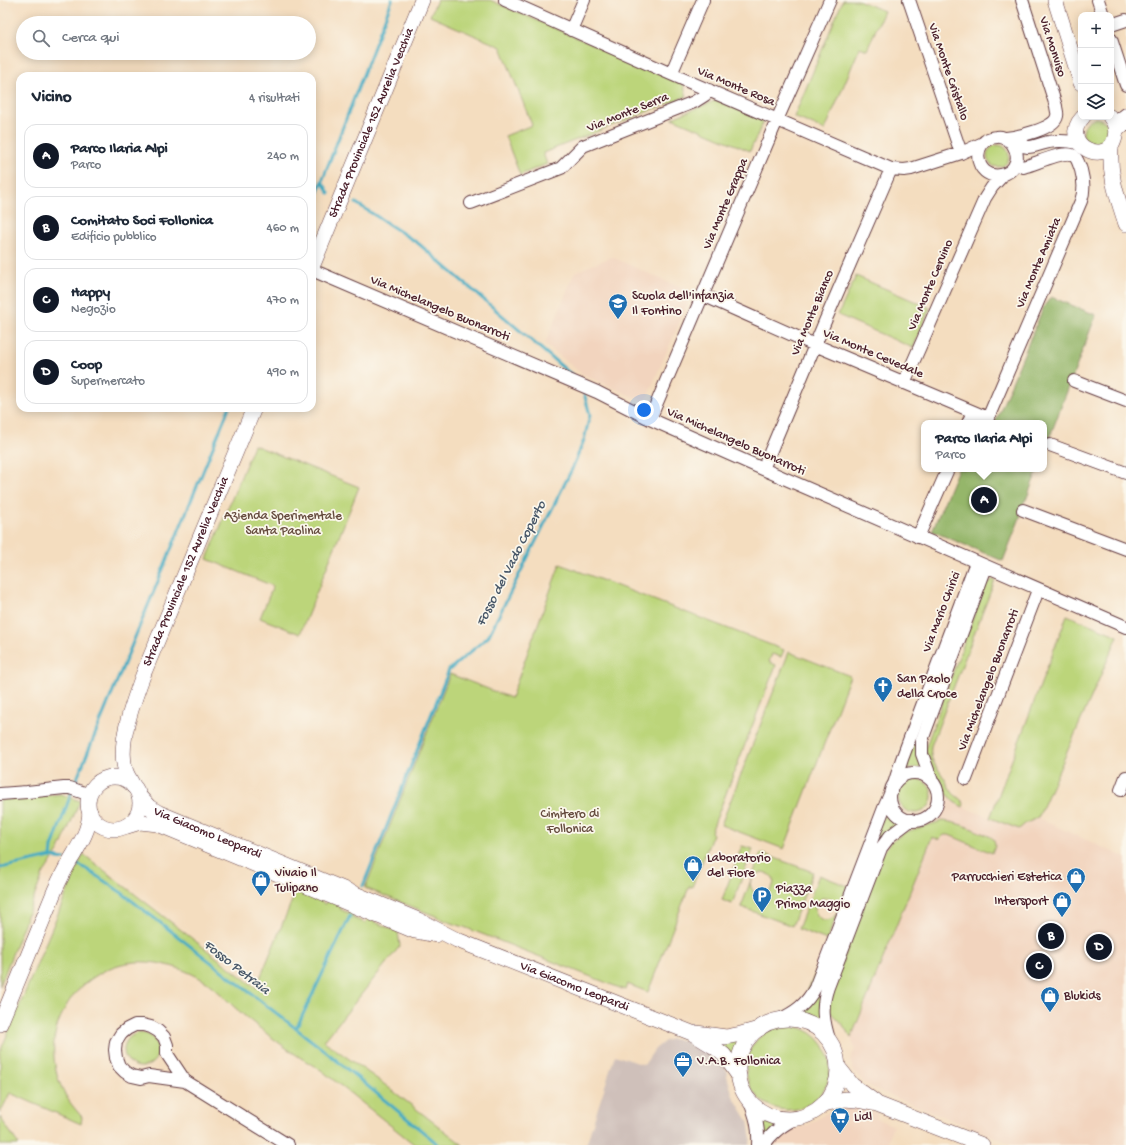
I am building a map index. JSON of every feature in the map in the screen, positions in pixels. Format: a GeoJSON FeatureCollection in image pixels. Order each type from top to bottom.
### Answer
{"type":"FeatureCollection","features":[{"type":"Feature","properties":{"kind":"main road","name":"Strada Provinciale 152 Aurelia Vecchia"},"geometry":{"type":"LineString","coordinates":[[316,257],[422,0]]}},
{"type":"Feature","properties":{"kind":"main road"},"geometry":{"type":"LineString","coordinates":[[1055,0],[1078,73]]}},
{"type":"Feature","properties":{"kind":"main road"},"geometry":{"type":"LineString","coordinates":[[1080,120],[1076,132],[1079,143],[1089,151],[1095,152],[1106,150],[1117,126]]}},
{"type":"Feature","properties":{"kind":"main road"},"geometry":{"type":"LineString","coordinates":[[1117,126],[1110,158],[1112,180],[1126,224]]}},
{"type":"Feature","properties":{"kind":"main road"},"geometry":{"type":"LineString","coordinates":[[1095,152],[1112,180]]}},
{"type":"Feature","properties":{"kind":"main road","name":"Strada Provinciale 152 Aurelia Vecchia"},"geometry":{"type":"LineString","coordinates":[[86,793],[92,790],[113,765],[125,737],[133,705],[145,670],[252,412]]}},
{"type":"Feature","properties":{"kind":"main road","name":"Strada Provinciale 152 Aurelia Vecchia"},"geometry":{"type":"LineString","coordinates":[[125,737],[124,755],[126,771],[136,791],[140,806],[137,815],[127,826]]}},
{"type":"Feature","properties":{"kind":"main road"},"geometry":{"type":"LineString","coordinates":[[99,782],[104,779],[117,777],[123,779],[136,791]]}},
{"type":"Feature","properties":{"kind":"main road","name":"Via Giacomo Leopardi"},"geometry":{"type":"LineString","coordinates":[[136,791],[149,807],[159,814],[418,920],[457,940],[692,1033],[724,1055],[739,1076]]}},
{"type":"Feature","properties":{"kind":"main road"},"geometry":{"type":"LineString","coordinates":[[86,793],[90,812],[96,822],[106,828],[112,829],[127,826]]}},
{"type":"Feature","properties":{"kind":"main road"},"geometry":{"type":"LineString","coordinates":[[0,1024],[60,880],[89,826],[90,812]]}},
{"type":"Feature","properties":{"kind":"main road","name":"Via Giacomo Leopardi"},"geometry":{"type":"LineString","coordinates":[[127,826],[140,822],[158,824],[415,931],[457,940]]}},
{"type":"Feature","properties":{"kind":"main road"},"geometry":{"type":"LineString","coordinates":[[76,851],[95,836],[112,829]]}},
{"type":"Feature","properties":{"kind":"main road","name":"Via Giacomo Leopardi"},"geometry":{"type":"LineString","coordinates":[[692,1033],[726,1037],[760,1028],[779,1020],[794,1020],[808,1023],[820,1031],[830,1042],[837,1058],[838,1067],[836,1081],[832,1093],[824,1104],[813,1112],[796,1118],[782,1118],[768,1114],[756,1107],[749,1100],[743,1090],[739,1076],[739,1062],[743,1049],[750,1038],[760,1028]]}},
{"type":"Feature","properties":{"kind":"main road","name":"Via Giacomo Leopardi"},"geometry":{"type":"LineString","coordinates":[[838,1067],[852,1085],[877,1104]]}},
{"type":"Feature","properties":{"kind":"main road","name":"Via Giacomo Leopardi"},"geometry":{"type":"LineString","coordinates":[[824,1104],[845,1099],[877,1104],[982,1145]]}},
{"type":"Feature","properties":{"kind":"street","name":"Via Monte Rosa"},"geometry":{"type":"LineString","coordinates":[[505,0],[671,74],[891,169],[911,169],[960,153],[999,136],[1019,145],[1030,147],[1050,142],[1062,141],[1079,143]]}},
{"type":"Feature","properties":{"kind":"street"},"geometry":{"type":"LineString","coordinates":[[571,30],[584,0]]}},
{"type":"Feature","properties":{"kind":"street"},"geometry":{"type":"LineString","coordinates":[[671,74],[703,0]]}},
{"type":"Feature","properties":{"kind":"street","name":"Via Monte Grappa"},"geometry":{"type":"LineString","coordinates":[[650,419],[777,120],[830,0]]}},
{"type":"Feature","properties":{"kind":"street","name":"Via Monte Cristallo"},"geometry":{"type":"LineString","coordinates":[[909,0],[960,153]]}},
{"type":"Feature","properties":{"kind":"street","name":"Via Monviso"},"geometry":{"type":"LineString","coordinates":[[1009,140],[1029,134],[1051,124],[1058,115],[1022,0]]}},
{"type":"Feature","properties":{"kind":"street"},"geometry":{"type":"LineString","coordinates":[[1098,0],[1102,12]]}},
{"type":"Feature","properties":{"kind":"street"},"geometry":{"type":"LineString","coordinates":[[1114,24],[1126,20]]}},
{"type":"Feature","properties":{"kind":"street"},"geometry":{"type":"LineString","coordinates":[[1114,48],[1126,85]]}},
{"type":"Feature","properties":{"kind":"street","name":"Via Monte Serra"},"geometry":{"type":"LineString","coordinates":[[471,203],[560,168],[583,146],[694,102],[705,95],[709,90]]}},
{"type":"Feature","properties":{"kind":"street","name":"Via Monte Rosa"},"geometry":{"type":"LineString","coordinates":[[1050,142],[1066,133],[1078,120]]}},
{"type":"Feature","properties":{"kind":"street"},"geometry":{"type":"LineString","coordinates":[[1029,134],[1028,139],[1030,152],[1035,162]]}},
{"type":"Feature","properties":{"kind":"street"},"geometry":{"type":"LineString","coordinates":[[1009,140],[1017,152],[1016,161]]}},
{"type":"Feature","properties":{"kind":"street"},"geometry":{"type":"LineString","coordinates":[[980,164],[979,151],[983,144]]}},
{"type":"Feature","properties":{"kind":"street","name":"Via Monte Rosa"},"geometry":{"type":"LineString","coordinates":[[1003,175],[1010,171],[1016,161],[1030,147]]}},
{"type":"Feature","properties":{"kind":"street"},"geometry":{"type":"LineString","coordinates":[[960,153],[980,164],[986,172],[991,175],[1003,175]]}},
{"type":"Feature","properties":{"kind":"street","name":"Via Monte Amiata"},"geometry":{"type":"LineString","coordinates":[[988,418],[1084,193],[1081,172],[1078,162],[1074,156],[1063,154],[1023,167],[1016,161]]}},
{"type":"Feature","properties":{"kind":"street","name":"Via Monte Cervino"},"geometry":{"type":"LineString","coordinates":[[980,164],[984,180],[984,198]]}},
{"type":"Feature","properties":{"kind":"street","name":"Via Monte Bianco"},"geometry":{"type":"LineString","coordinates":[[763,469],[891,169]]}},
{"type":"Feature","properties":{"kind":"street","name":"Via Monte Cervino"},"geometry":{"type":"LineString","coordinates":[[904,383],[984,198],[1003,175]]}},
{"type":"Feature","properties":{"kind":"street","name":"Via Michelangelo Buonarroti"},"geometry":{"type":"LineString","coordinates":[[316,272],[590,389],[650,419],[1038,590],[1126,627]]}},
{"type":"Feature","properties":{"kind":"street","name":"Via Monte Cevedale"},"geometry":{"type":"LineString","coordinates":[[703,295],[904,383],[970,417],[988,418]]}},
{"type":"Feature","properties":{"kind":"street"},"geometry":{"type":"LineString","coordinates":[[1074,381],[1126,400]]}},
{"type":"Feature","properties":{"kind":"street"},"geometry":{"type":"LineString","coordinates":[[1050,445],[1126,473]]}},
{"type":"Feature","properties":{"kind":"street"},"geometry":{"type":"LineString","coordinates":[[918,537],[947,472]]}},
{"type":"Feature","properties":{"kind":"street"},"geometry":{"type":"LineString","coordinates":[[1023,510],[1126,549]]}},
{"type":"Feature","properties":{"kind":"street","name":"Via Mario Chirici"},"geometry":{"type":"LineString","coordinates":[[830,1042],[824,1024],[823,1003],[828,986],[881,848],[890,836],[911,820],[915,821],[924,819],[935,809],[938,799],[937,788],[932,781],[922,754],[922,740],[981,565]]}},
{"type":"Feature","properties":{"kind":"street","name":"Via Mario Chirici"},"geometry":{"type":"LineString","coordinates":[[779,1020],[802,1006],[815,988],[893,788],[902,759],[981,565]]}},
{"type":"Feature","properties":{"kind":"street","name":"Via Michelangelo Buonarroti"},"geometry":{"type":"LineString","coordinates":[[966,779],[1038,590]]}},
{"type":"Feature","properties":{"kind":"street"},"geometry":{"type":"LineString","coordinates":[[911,820],[902,817],[895,810],[891,802],[893,788],[904,776],[912,773],[921,774],[932,781]]}},
{"type":"Feature","properties":{"kind":"street"},"geometry":{"type":"LineString","coordinates":[[1121,790],[1126,777]]}},
{"type":"Feature","properties":{"kind":"street"},"geometry":{"type":"LineString","coordinates":[[0,794],[64,788],[70,788],[86,793]]}},
{"type":"Feature","properties":{"kind":"street"},"geometry":{"type":"LineString","coordinates":[[185,1081],[167,1054],[167,1045],[164,1037],[158,1031],[151,1027],[135,1025],[121,1034],[116,1042],[115,1050],[119,1066],[125,1072],[132,1076],[141,1078],[149,1076],[185,1081],[288,1145]]}},
{"type":"Feature","properties":{"kind":"street"},"geometry":{"type":"LineString","coordinates":[[749,1100],[758,1127],[758,1145]]}},
{"type":"Feature","properties":{"kind":"street"},"geometry":{"type":"LineString","coordinates":[[764,1145],[776,1131],[796,1118]]}},
{"type":"Feature","properties":{"kind":"shaded area","name":"Scuola dell'infanzia Il Fontino"},"geometry":{"type":"Polygon","coordinates":[[[612,257],[692,293],[645,402],[582,374],[545,344],[575,272],[612,257]]]}},
{"type":"Feature","properties":{"kind":"shaded area"},"geometry":{"type":"Polygon","coordinates":[[[951,791],[963,801],[963,807],[1019,829],[1026,823],[1038,818],[1126,858],[1126,1145],[1015,1145],[877,1090],[864,1083],[854,1071],[850,1060],[855,1049],[851,1038],[951,791]]]}},
{"type":"Feature","properties":{"kind":"shaded area"},"geometry":{"type":"Polygon","coordinates":[[[671,1039],[692,1042],[721,1061],[726,1068],[733,1096],[748,1121],[751,1139],[749,1145],[586,1145],[615,1055],[644,1065],[655,1049],[665,1041],[671,1039]]]}},
{"type":"Feature","properties":{"kind":"shaded area"},"geometry":{"type":"Polygon","coordinates":[[[848,1105],[857,1106],[878,1113],[876,1119],[893,1125],[887,1145],[773,1145],[776,1140],[788,1131],[808,1125],[835,1108],[848,1105]]]}},
{"type":"Feature","properties":{"kind":"green space"},"geometry":{"type":"Polygon","coordinates":[[[437,0],[490,0],[683,84],[687,96],[543,153],[547,164],[520,175],[505,136],[532,125],[501,47],[430,16],[437,0]]]}},
{"type":"Feature","properties":{"kind":"green space"},"geometry":{"type":"Polygon","coordinates":[[[843,0],[858,0],[884,11],[867,50],[860,47],[825,130],[794,117],[843,0]]]}},
{"type":"Feature","properties":{"kind":"green space"},"geometry":{"type":"Polygon","coordinates":[[[717,100],[764,120],[750,151],[672,118],[717,100]]]}},
{"type":"Feature","properties":{"kind":"green space"},"geometry":{"type":"Polygon","coordinates":[[[1090,120],[1101,120],[1108,125],[1108,136],[1103,144],[1091,145],[1083,136],[1087,122],[1090,120]]]}},
{"type":"Feature","properties":{"kind":"green space"},"geometry":{"type":"Polygon","coordinates":[[[998,145],[1006,148],[1009,156],[1006,164],[998,167],[990,164],[987,156],[990,148],[998,145]]]}},
{"type":"Feature","properties":{"kind":"green space"},"geometry":{"type":"Polygon","coordinates":[[[856,276],[930,308],[913,348],[838,315],[856,276]]]}},
{"type":"Feature","properties":{"kind":"green space"},"geometry":{"type":"Polygon","coordinates":[[[1051,297],[1096,315],[1047,444],[1047,420],[996,420],[1044,306],[1051,297]]]}},
{"type":"Feature","properties":{"kind":"green space","name":"Azienda Sperimentale Santa Paolina"},"geometry":{"type":"Polygon","coordinates":[[[254,445],[359,487],[300,634],[260,618],[273,586],[207,559],[254,445]]]}},
{"type":"Feature","properties":{"kind":"green space"},"geometry":{"type":"Polygon","coordinates":[[[957,472],[1037,472],[1019,514],[1021,515],[1003,561],[932,531],[957,472]]]}},
{"type":"Feature","properties":{"kind":"green space","name":"Cimitero di Follonica"},"geometry":{"type":"Polygon","coordinates":[[[560,564],[784,650],[781,657],[772,654],[769,662],[776,665],[711,832],[713,834],[692,887],[689,887],[648,992],[627,984],[625,990],[365,888],[450,674],[511,698],[560,564]]]}},
{"type":"Feature","properties":{"kind":"green space"},"geometry":{"type":"Polygon","coordinates":[[[992,580],[995,580],[931,746],[931,756],[934,764],[952,792],[963,802],[963,807],[954,802],[945,792],[940,780],[933,773],[925,749],[985,585],[992,580]]]}},
{"type":"Feature","properties":{"kind":"green space"},"geometry":{"type":"Polygon","coordinates":[[[969,587],[920,733],[922,768],[909,768],[901,771],[969,587]]]}},
{"type":"Feature","properties":{"kind":"green space"},"geometry":{"type":"Polygon","coordinates":[[[1067,615],[1118,636],[1038,818],[1026,823],[1019,829],[990,818],[1067,615]]]}},
{"type":"Feature","properties":{"kind":"green space"},"geometry":{"type":"Polygon","coordinates":[[[789,652],[850,676],[784,849],[721,825],[789,652]]]}},
{"type":"Feature","properties":{"kind":"green space"},"geometry":{"type":"Polygon","coordinates":[[[912,779],[918,779],[922,780],[929,786],[932,796],[931,803],[925,810],[918,813],[912,813],[908,812],[901,806],[898,799],[898,793],[899,789],[905,782],[912,779]]]}},
{"type":"Feature","properties":{"kind":"green space"},"geometry":{"type":"Polygon","coordinates":[[[61,794],[80,801],[59,850],[43,874],[0,986],[0,800],[61,794]]]}},
{"type":"Feature","properties":{"kind":"green space"},"geometry":{"type":"Polygon","coordinates":[[[887,809],[901,824],[888,833],[820,1025],[797,1015],[887,809]]]}},
{"type":"Feature","properties":{"kind":"green space"},"geometry":{"type":"Polygon","coordinates":[[[942,821],[961,825],[991,837],[995,842],[993,851],[992,853],[949,835],[944,835],[939,840],[932,837],[851,1038],[843,1025],[828,1010],[828,1002],[884,851],[892,841],[905,832],[942,821]]]}},
{"type":"Feature","properties":{"kind":"green space"},"geometry":{"type":"Polygon","coordinates":[[[742,846],[753,849],[732,904],[722,900],[742,846]]]}},
{"type":"Feature","properties":{"kind":"green space"},"geometry":{"type":"Polygon","coordinates":[[[761,853],[813,872],[792,926],[741,907],[761,853]],[[762,872],[754,876],[750,883],[753,892],[759,895],[770,891],[774,880],[770,875],[762,872]]]}},
{"type":"Feature","properties":{"kind":"green space"},"geometry":{"type":"Polygon","coordinates":[[[83,854],[256,988],[298,886],[307,890],[306,895],[310,897],[313,893],[323,897],[321,902],[325,904],[328,899],[342,905],[340,909],[346,912],[354,913],[353,918],[365,923],[368,919],[398,932],[400,946],[324,1041],[380,1081],[463,1145],[415,1145],[321,1070],[289,1050],[259,1028],[208,983],[183,970],[156,963],[142,962],[115,966],[94,977],[81,987],[71,999],[59,1021],[54,1039],[55,1067],[60,1084],[72,1105],[82,1117],[81,1124],[10,1093],[0,1113],[0,1052],[83,854]]]}},
{"type":"Feature","properties":{"kind":"green space"},"geometry":{"type":"Polygon","coordinates":[[[819,875],[848,886],[827,940],[798,929],[819,875]],[[822,898],[817,903],[815,911],[821,919],[831,919],[836,913],[837,905],[830,898],[822,898]]]}},
{"type":"Feature","properties":{"kind":"green space"},"geometry":{"type":"Polygon","coordinates":[[[788,1026],[804,1029],[818,1038],[827,1052],[830,1068],[827,1084],[818,1098],[804,1107],[788,1110],[772,1107],[758,1098],[749,1084],[746,1068],[749,1052],[758,1038],[772,1029],[788,1026]]]}},
{"type":"Feature","properties":{"kind":"green space"},"geometry":{"type":"Polygon","coordinates":[[[138,1033],[144,1033],[148,1034],[155,1040],[158,1050],[157,1057],[151,1064],[144,1067],[138,1067],[134,1066],[127,1060],[124,1053],[124,1047],[125,1043],[131,1036],[138,1033]]]}},
{"type":"Feature","properties":{"kind":"green space"},"geometry":{"type":"Polygon","coordinates":[[[744,1037],[734,1059],[717,1041],[744,1037]]]}},
{"type":"Feature","properties":{"kind":"green space"},"geometry":{"type":"Polygon","coordinates":[[[759,1113],[780,1122],[762,1144],[759,1113]]]}},
{"type":"Feature","properties":{"kind":"green space"},"geometry":{"type":"Polygon","coordinates":[[[0,1117],[19,1145],[0,1145],[0,1117]]]}},
{"type":"Feature","properties":{"kind":"waterway","name":"Fosso del Vado Coperto"},"geometry":{"type":"LineString","coordinates":[[329,193],[322,181],[392,0]]}},
{"type":"Feature","properties":{"kind":"waterway"},"geometry":{"type":"LineString","coordinates":[[316,197],[322,181]]}},
{"type":"Feature","properties":{"kind":"waterway","name":"Fosso del Vado Coperto"},"geometry":{"type":"LineString","coordinates":[[356,203],[419,244],[574,377]]}},
{"type":"Feature","properties":{"kind":"waterway","name":"Fosso del Vado Coperto"},"geometry":{"type":"LineString","coordinates":[[363,886],[449,670],[488,637],[572,469],[584,440],[590,415],[584,393]]}},
{"type":"Feature","properties":{"kind":"waterway"},"geometry":{"type":"LineString","coordinates":[[74,786],[227,412]]}},
{"type":"Feature","properties":{"kind":"waterway"},"geometry":{"type":"LineString","coordinates":[[51,857],[52,847],[72,791]]}},
{"type":"Feature","properties":{"kind":"waterway","name":"Fosso Petraia"},"geometry":{"type":"LineString","coordinates":[[0,868],[51,857],[65,859]]}},
{"type":"Feature","properties":{"kind":"waterway","name":"Fosso Petraia"},"geometry":{"type":"LineString","coordinates":[[74,862],[122,893],[330,1055],[439,1145]]}},
{"type":"Feature","properties":{"kind":"waterway","name":"Fosso del Vado Coperto"},"geometry":{"type":"LineString","coordinates":[[296,1029],[350,916]]}},
{"type":"Feature","properties":{"kind":"place","name":"Scuola dell'infanzia Il Fontino"},"geometry":{"type":"Point","coordinates":[618,320]}},
{"type":"Feature","properties":{"kind":"place","name":"Parco Ilaria Alpi"},"geometry":{"type":"Point","coordinates":[984,500]}},
{"type":"Feature","properties":{"kind":"place","name":"San Paolo della Croce"},"geometry":{"type":"Point","coordinates":[883,703]}},
{"type":"Feature","properties":{"kind":"place","name":"Laboratorio del Fiore"},"geometry":{"type":"Point","coordinates":[693,882]}},
{"type":"Feature","properties":{"kind":"place","name":"Parrucchieri Estetica"},"geometry":{"type":"Point","coordinates":[1076,894]}},
{"type":"Feature","properties":{"kind":"place","name":"Vivaio Il Tulipano"},"geometry":{"type":"Point","coordinates":[261,897]}},
{"type":"Feature","properties":{"kind":"place","name":"Piazza Primo Maggio"},"geometry":{"type":"Point","coordinates":[762,913]}},
{"type":"Feature","properties":{"kind":"place","name":"Intersport"},"geometry":{"type":"Point","coordinates":[1062,918]}},
{"type":"Feature","properties":{"kind":"place","name":"Comitato Soci Follonica"},"geometry":{"type":"Point","coordinates":[1051,936]}},
{"type":"Feature","properties":{"kind":"place","name":"Coop"},"geometry":{"type":"Point","coordinates":[1099,947]}},
{"type":"Feature","properties":{"kind":"place","name":"Happy"},"geometry":{"type":"Point","coordinates":[1039,966]}},
{"type":"Feature","properties":{"kind":"place","name":"Blukids"},"geometry":{"type":"Point","coordinates":[1050,1013]}},
{"type":"Feature","properties":{"kind":"place","name":"V.A.B. Follonica"},"geometry":{"type":"Point","coordinates":[683,1078]}},
{"type":"Feature","properties":{"kind":"place","name":"Lidl"},"geometry":{"type":"Point","coordinates":[840,1134]}}]}
